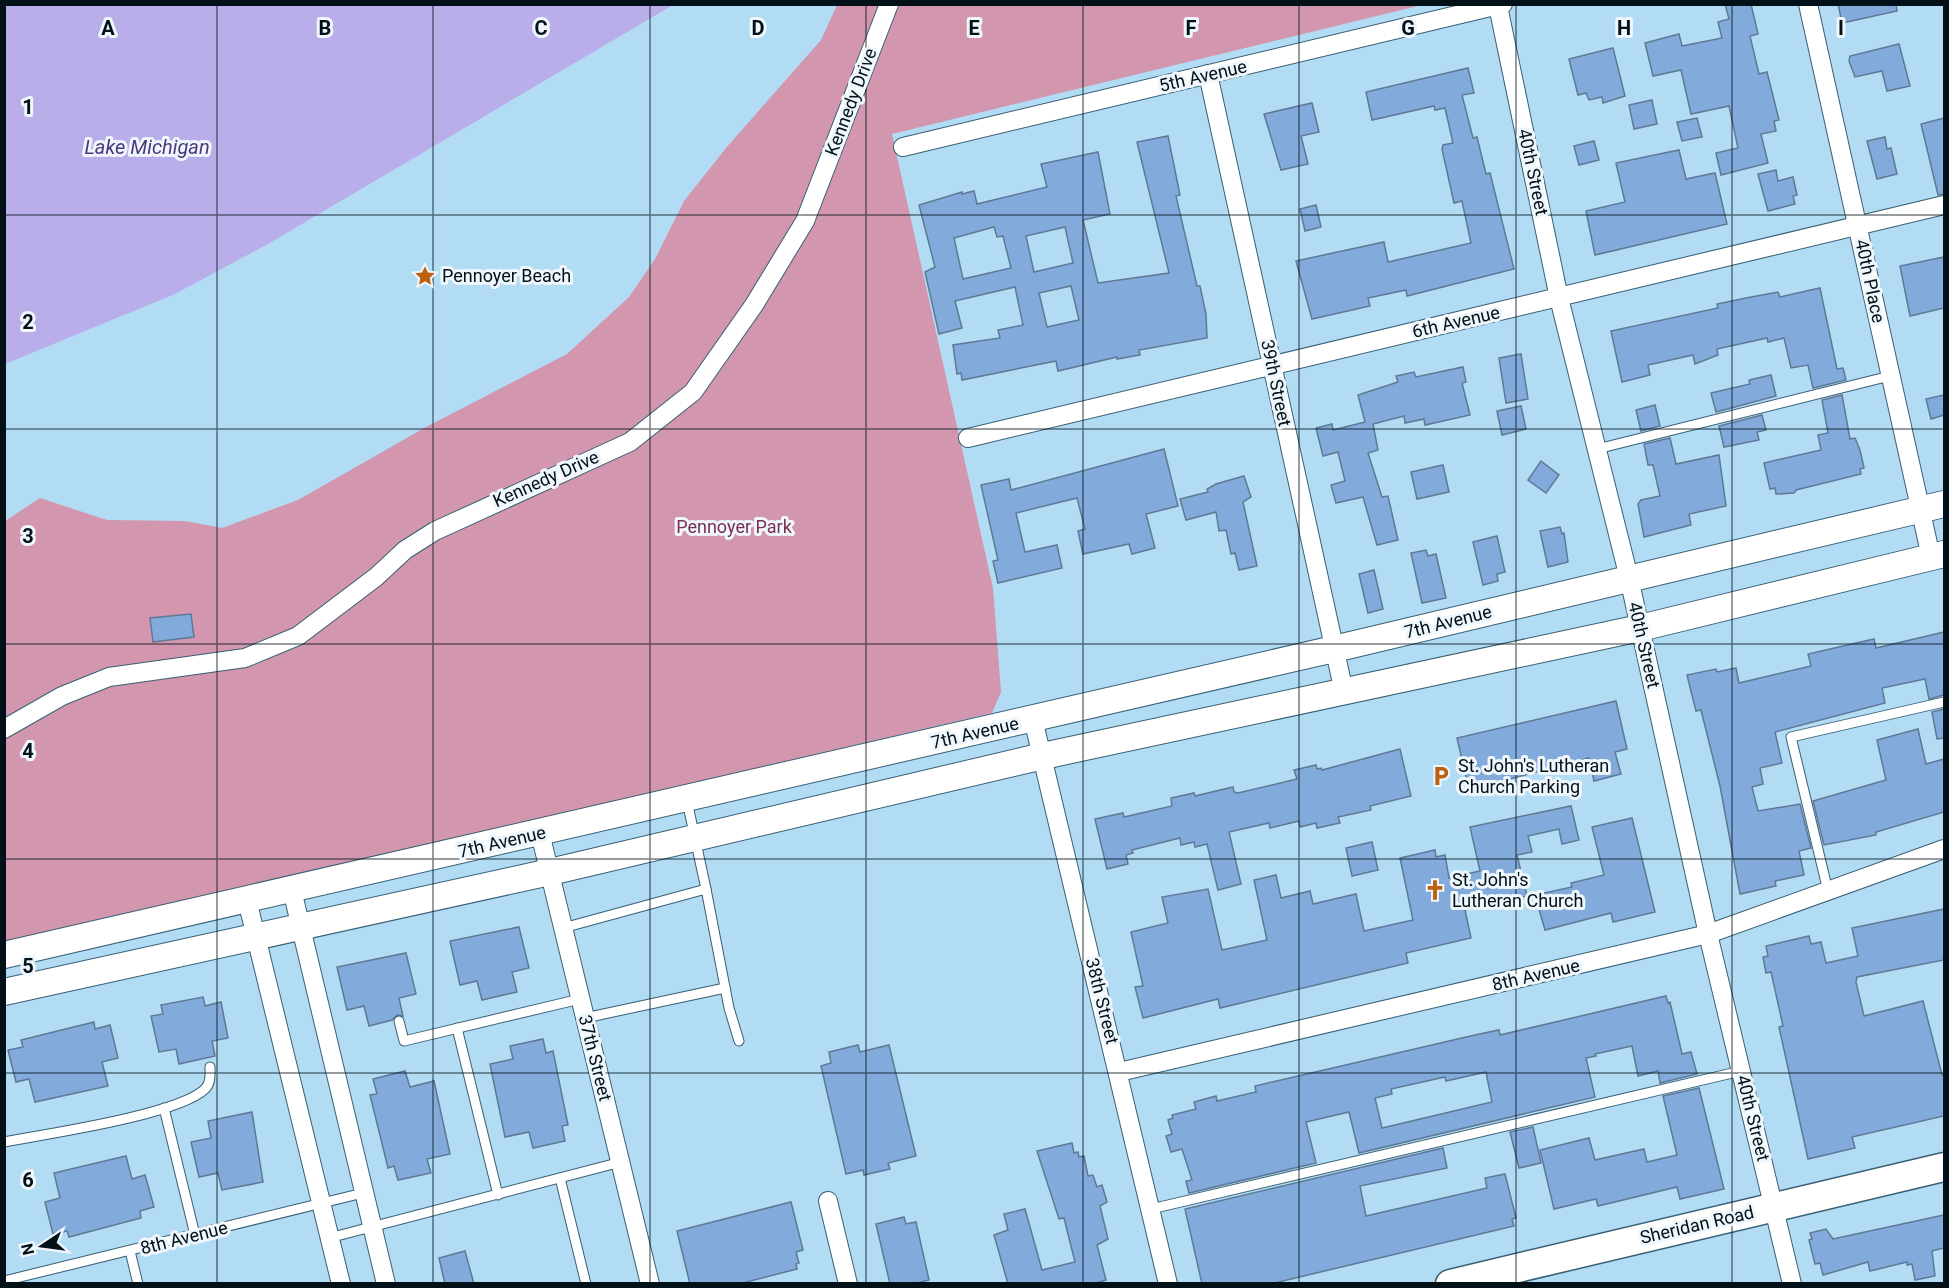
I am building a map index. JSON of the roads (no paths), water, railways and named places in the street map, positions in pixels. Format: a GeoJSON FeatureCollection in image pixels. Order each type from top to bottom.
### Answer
{"type":"FeatureCollection","features":[{"type":"Feature","properties":{"kind":"main road","name":"Sheridan Road"},"geometry":{"type":"LineString","coordinates":[[1450,1284],[1944,1167]]}},
{"type":"Feature","properties":{"kind":"street","name":"Kennedy Drive"},"geometry":{"type":"LineString","coordinates":[[4,729],[90,682],[109,676],[245,658],[298,636],[376,578],[405,550],[435,531],[630,442],[693,392],[754,305],[805,221],[889,4]]}},
{"type":"Feature","properties":{"kind":"street","name":"40th Place"},"geometry":{"type":"LineString","coordinates":[[1808,4],[1890,376],[1932,507],[1938,556]]}},
{"type":"Feature","properties":{"kind":"street","name":"5th Avenue"},"geometry":{"type":"LineString","coordinates":[[903,147],[1500,5]]}},
{"type":"Feature","properties":{"kind":"street","name":"40th Street"},"geometry":{"type":"LineString","coordinates":[[1500,5],[1559,298],[1629,578],[1708,934],[1792,1284]]}},
{"type":"Feature","properties":{"kind":"street","name":"39th Street"},"geometry":{"type":"LineString","coordinates":[[1208,75],[1344,692]]}},
{"type":"Feature","properties":{"kind":"street","name":"6th Avenue"},"geometry":{"type":"LineString","coordinates":[[968,438],[1944,205]]}},
{"type":"Feature","properties":{"kind":"street","name":"7th Avenue"},"geometry":{"type":"LineString","coordinates":[[4,956],[1334,649],[1932,507]]}},
{"type":"Feature","properties":{"kind":"street"},"geometry":{"type":"LineString","coordinates":[[4,992],[300,925],[550,872],[1043,756],[1640,628],[1938,556]]}},
{"type":"Feature","properties":{"kind":"street","name":"38th Street"},"geometry":{"type":"LineString","coordinates":[[1033,719],[1168,1284]]}},
{"type":"Feature","properties":{"kind":"street","name":"37th Street"},"geometry":{"type":"LineString","coordinates":[[540,833],[650,1284]]}},
{"type":"Feature","properties":{"kind":"street","name":"8th Avenue"},"geometry":{"type":"LineString","coordinates":[[1119,1072],[1708,934],[1944,849]]}},
{"type":"Feature","properties":{"kind":"street"},"geometry":{"type":"LineString","coordinates":[[292,890],[386,1284]]}},
{"type":"Feature","properties":{"kind":"street"},"geometry":{"type":"LineString","coordinates":[[247,900],[341,1284]]}},
{"type":"Feature","properties":{"kind":"street"},"geometry":{"type":"LineString","coordinates":[[828,1201],[848,1284]]}},
{"type":"Feature","properties":{"kind":"lane"},"geometry":{"type":"LineString","coordinates":[[1597,449],[1890,376]]}},
{"type":"Feature","properties":{"kind":"lane"},"geometry":{"type":"LineString","coordinates":[[1827,891],[1791,737],[1944,702]]}},
{"type":"Feature","properties":{"kind":"lane"},"geometry":{"type":"LineString","coordinates":[[687,799],[725,988],[739,1041]]}},
{"type":"Feature","properties":{"kind":"lane"},"geometry":{"type":"LineString","coordinates":[[564,928],[706,889]]}},
{"type":"Feature","properties":{"kind":"lane"},"geometry":{"type":"LineString","coordinates":[[585,1018],[725,988]]}},
{"type":"Feature","properties":{"kind":"lane"},"geometry":{"type":"LineString","coordinates":[[399,1021],[404,1041],[580,999]]}},
{"type":"Feature","properties":{"kind":"lane"},"geometry":{"type":"LineString","coordinates":[[457,1028],[498,1194]]}},
{"type":"Feature","properties":{"kind":"lane"},"geometry":{"type":"LineString","coordinates":[[4,1142],[164,1108],[190,1099],[205,1089],[210,1081],[210,1067]]}},
{"type":"Feature","properties":{"kind":"lane"},"geometry":{"type":"LineString","coordinates":[[1151,1209],[1741,1071]]}},
{"type":"Feature","properties":{"kind":"lane"},"geometry":{"type":"LineString","coordinates":[[164,1108],[195,1235]]}},
{"type":"Feature","properties":{"kind":"lane"},"geometry":{"type":"LineString","coordinates":[[329,1238],[621,1162]]}},
{"type":"Feature","properties":{"kind":"lane"},"geometry":{"type":"LineString","coordinates":[[560,1178],[586,1284]]}},
{"type":"Feature","properties":{"kind":"lane","name":"8th Avenue"},"geometry":{"type":"LineString","coordinates":[[4,1281],[363,1193]]}},
{"type":"Feature","properties":{"kind":"lane"},"geometry":{"type":"LineString","coordinates":[[130,1251],[138,1284]]}},
{"type":"Feature","properties":{"kind":"water","name":"Lake Michigan"},"geometry":{"type":"Polygon","coordinates":[[[5,4],[673,5],[268,244],[175,294],[5,364],[5,4]]]}},
{"type":"Feature","properties":{"kind":"place","name":"Pennoyer Beach"},"geometry":{"type":"Point","coordinates":[425,276]}},
{"type":"Feature","properties":{"kind":"place","name":"St. John's Lutheran Church Parking"},"geometry":{"type":"Point","coordinates":[1441,776]}},
{"type":"Feature","properties":{"kind":"place","name":"St. John's Lutheran Church"},"geometry":{"type":"Point","coordinates":[1435,890]}},
{"type":"Feature","properties":{"kind":"park label","name":"Pennoyer Park"},"geometry":{"type":"Point","coordinates":[734,527]}}]}
